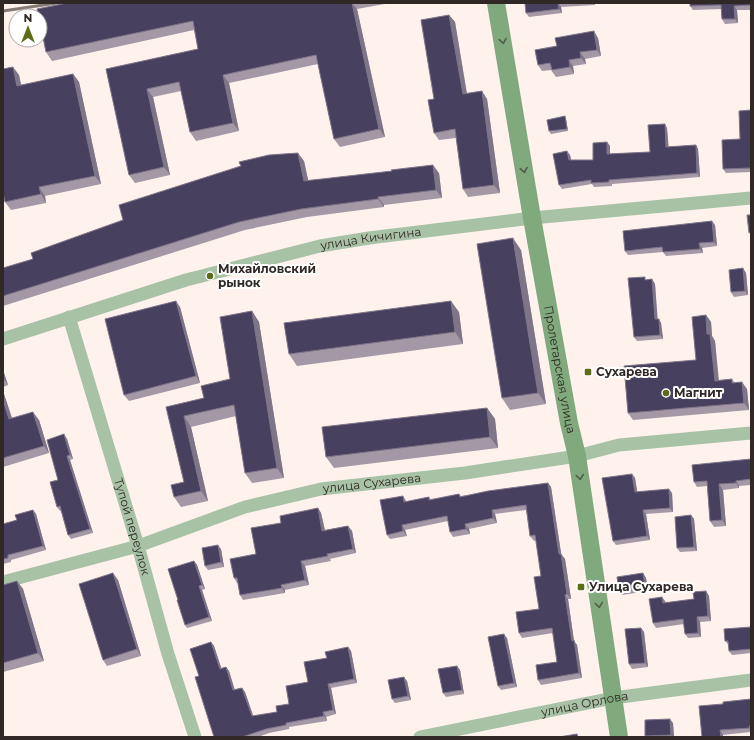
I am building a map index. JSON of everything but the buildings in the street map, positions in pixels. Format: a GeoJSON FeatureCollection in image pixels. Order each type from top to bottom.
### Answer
{"type":"FeatureCollection","features":[{"type":"Feature","properties":{"kind":"main road","name":"Пролетарская улица"},"geometry":{"type":"LineString","coordinates":[[496,3],[532,218],[569,422],[577,456],[619,737]]}},
{"type":"Feature","properties":{"kind":"street","name":"улица Кичигина"},"geometry":{"type":"LineString","coordinates":[[3,339],[186,280],[320,246],[370,238],[532,218],[751,198]]}},
{"type":"Feature","properties":{"kind":"street","name":"Тупой переулок"},"geometry":{"type":"LineString","coordinates":[[69,318],[138,546],[168,654],[195,737]]}},
{"type":"Feature","properties":{"kind":"street","name":"улица Сухарева"},"geometry":{"type":"LineString","coordinates":[[3,582],[138,546],[246,507],[321,489],[465,474],[577,456],[619,445],[751,433]]}},
{"type":"Feature","properties":{"kind":"street","name":"улица Орлова"},"geometry":{"type":"LineString","coordinates":[[420,737],[613,698],[751,680]]}},
{"type":"Feature","properties":{"kind":"railway"},"geometry":{"type":"LineString","coordinates":[[3,11],[57,3]]}},
{"type":"Feature","properties":{"kind":"place","name":"Михайловский рынок"},"geometry":{"type":"Point","coordinates":[210,276]}},
{"type":"Feature","properties":{"kind":"place","name":"Сухарева"},"geometry":{"type":"Point","coordinates":[588,372]}},
{"type":"Feature","properties":{"kind":"place","name":"Магнит"},"geometry":{"type":"Point","coordinates":[666,393]}},
{"type":"Feature","properties":{"kind":"place","name":"Улица Сухарева"},"geometry":{"type":"Point","coordinates":[581,587]}}]}
